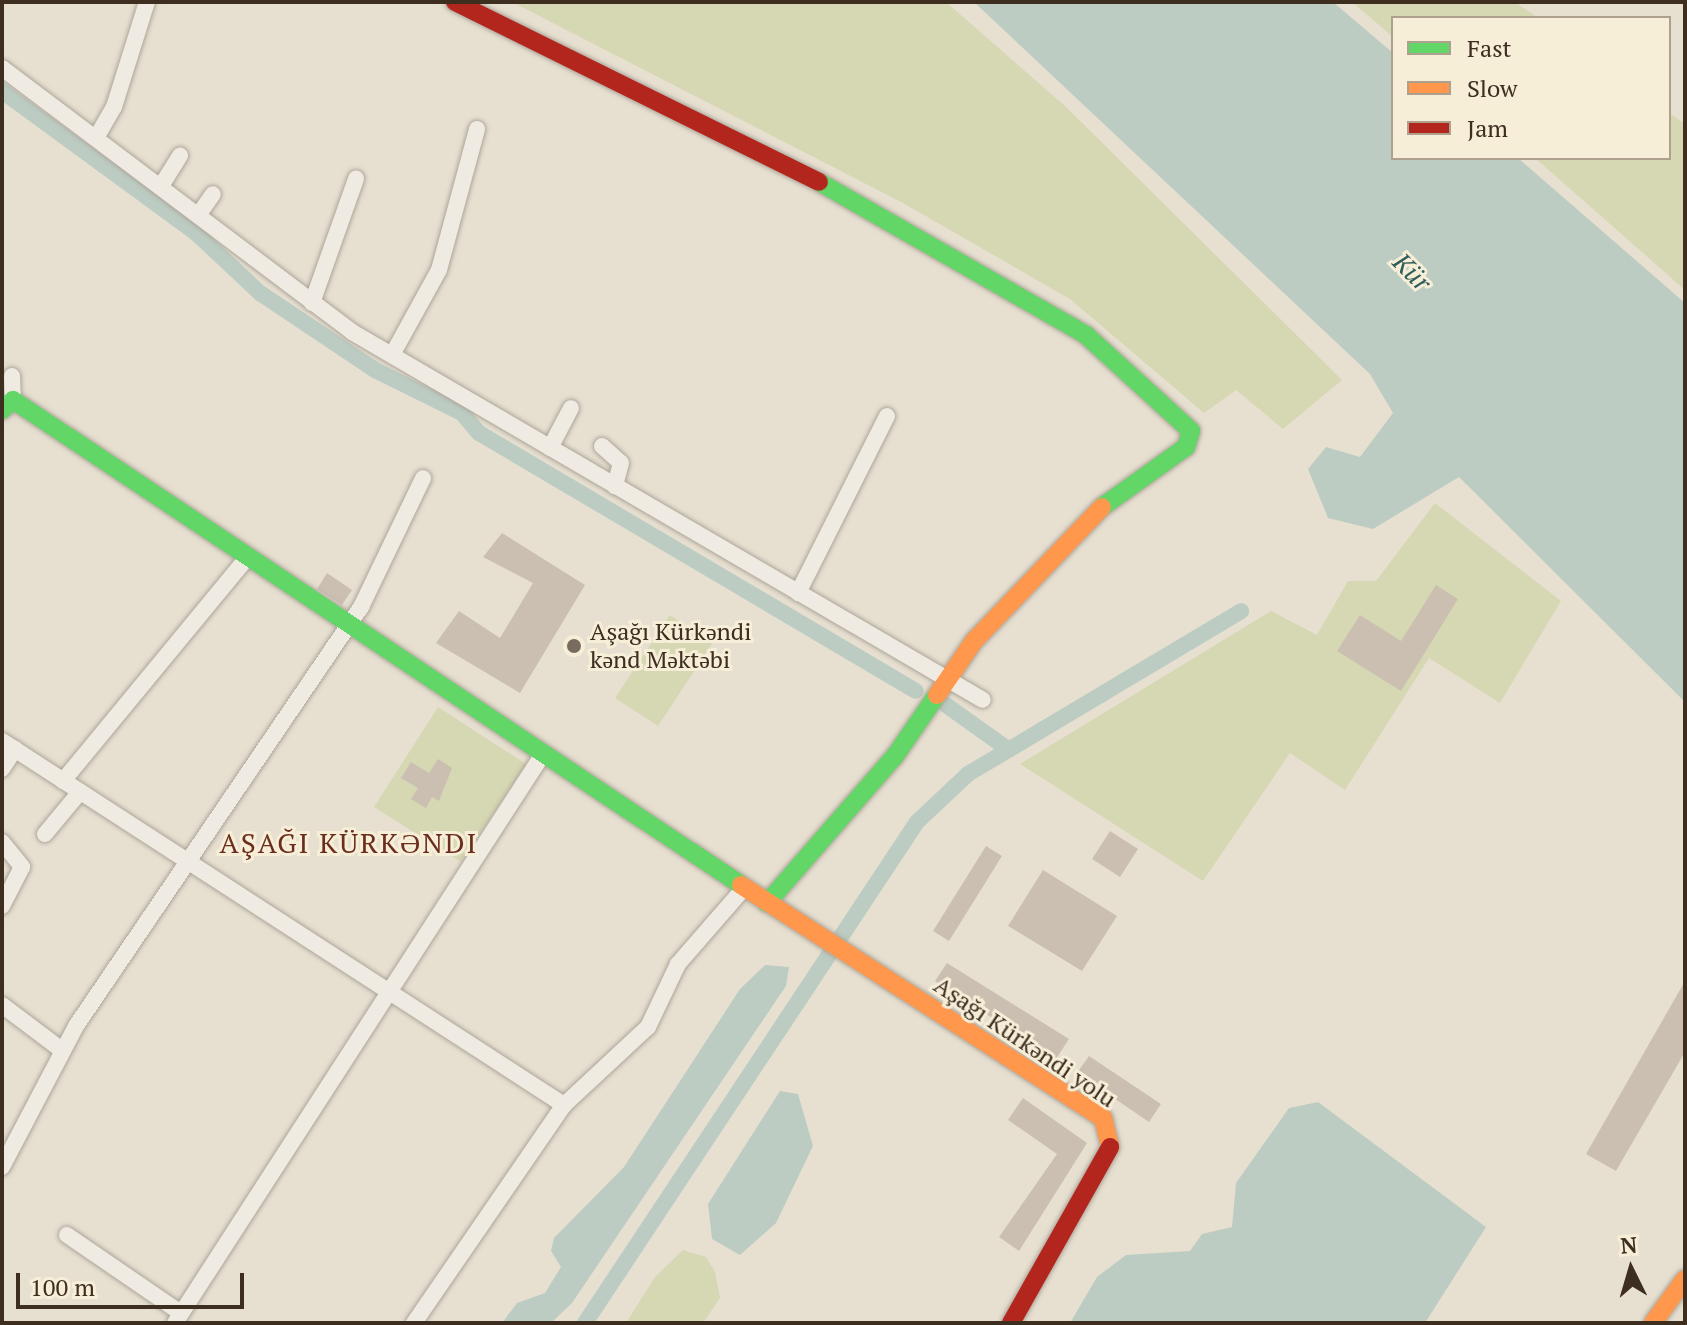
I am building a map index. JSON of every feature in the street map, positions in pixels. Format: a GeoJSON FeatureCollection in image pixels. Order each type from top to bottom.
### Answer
{"type":"FeatureCollection","features":[{"type":"Feature","properties":{"kind":"street"},"geometry":{"type":"LineString","coordinates":[[96,138],[114,107],[147,2]]}},
{"type":"Feature","properties":{"kind":"street"},"geometry":{"type":"LineString","coordinates":[[12,376],[7,405],[247,558],[541,757],[767,903],[895,756],[983,632],[1112,497],[1186,447],[1186,421],[1086,335],[1035,302],[842,193],[455,2]]}},
{"type":"Feature","properties":{"kind":"street"},"geometry":{"type":"LineString","coordinates":[[3,70],[199,214],[312,303],[392,355],[983,700]]}},
{"type":"Feature","properties":{"kind":"street"},"geometry":{"type":"LineString","coordinates":[[392,355],[439,270],[477,129]]}},
{"type":"Feature","properties":{"kind":"street"},"geometry":{"type":"LineString","coordinates":[[161,186],[180,155]]}},
{"type":"Feature","properties":{"kind":"street"},"geometry":{"type":"LineString","coordinates":[[312,303],[356,179]]}},
{"type":"Feature","properties":{"kind":"street"},"geometry":{"type":"LineString","coordinates":[[199,214],[213,194]]}},
{"type":"Feature","properties":{"kind":"street"},"geometry":{"type":"LineString","coordinates":[[550,448],[571,408]]}},
{"type":"Feature","properties":{"kind":"street"},"geometry":{"type":"LineString","coordinates":[[798,593],[887,416]]}},
{"type":"Feature","properties":{"kind":"street"},"geometry":{"type":"LineString","coordinates":[[602,446],[621,463],[615,486]]}},
{"type":"Feature","properties":{"kind":"street"},"geometry":{"type":"LineString","coordinates":[[2,1167],[63,1051],[187,859],[347,627],[423,478]]}},
{"type":"Feature","properties":{"kind":"street"},"geometry":{"type":"LineString","coordinates":[[63,781],[247,558]]}},
{"type":"Feature","properties":{"kind":"street"},"geometry":{"type":"LineString","coordinates":[[2,769],[8,745],[564,1105]]}},
{"type":"Feature","properties":{"kind":"street"},"geometry":{"type":"LineString","coordinates":[[67,1235],[177,1320],[541,757]]}},
{"type":"Feature","properties":{"kind":"street"},"geometry":{"type":"LineString","coordinates":[[45,834],[80,792]]}},
{"type":"Feature","properties":{"kind":"street"},"geometry":{"type":"LineString","coordinates":[[2,842],[22,867],[2,906]]}},
{"type":"Feature","properties":{"kind":"street"},"geometry":{"type":"LineString","coordinates":[[414,1323],[564,1105],[648,1027],[678,964],[744,888]]}},
{"type":"Feature","properties":{"kind":"street","name":"Aşağı Kürkəndi yolu"},"geometry":{"type":"LineString","coordinates":[[767,903],[1109,1126],[1108,1156],[1011,1323]]}},
{"type":"Feature","properties":{"kind":"street"},"geometry":{"type":"LineString","coordinates":[[2,1005],[63,1051]]}},
{"type":"Feature","properties":{"kind":"street"},"geometry":{"type":"LineString","coordinates":[[1653,1323],[1685,1279]]}},
{"type":"Feature","properties":{"kind":"green space"},"geometry":{"type":"Polygon","coordinates":[[[512,2],[946,2],[1066,107],[1342,380],[1283,429],[1236,390],[1204,413],[1070,299],[903,203],[512,2]]]}},
{"type":"Feature","properties":{"kind":"green space"},"geometry":{"type":"Polygon","coordinates":[[[1352,2],[1515,2],[1535,16],[1391,16],[1391,35],[1352,2]]]}},
{"type":"Feature","properties":{"kind":"green space"},"geometry":{"type":"Polygon","coordinates":[[[1671,114],[1685,124],[1685,290],[1537,160],[1671,160],[1671,114]]]}},
{"type":"Feature","properties":{"kind":"green space"},"geometry":{"type":"Polygon","coordinates":[[[1435,503],[1561,601],[1500,703],[1429,658],[1345,790],[1290,753],[1203,881],[1020,764],[1271,611],[1317,635],[1348,581],[1376,581],[1435,503]]]}},
{"type":"Feature","properties":{"kind":"green space"},"geometry":{"type":"Polygon","coordinates":[[[670,615],[712,644],[658,726],[615,698],[670,615]]]}},
{"type":"Feature","properties":{"kind":"green space"},"geometry":{"type":"Polygon","coordinates":[[[438,707],[526,764],[461,862],[374,807],[438,707]]]}},
{"type":"Feature","properties":{"kind":"green space"},"geometry":{"type":"Polygon","coordinates":[[[683,1250],[706,1257],[715,1272],[720,1298],[703,1323],[626,1323],[655,1277],[683,1250]]]}},
{"type":"Feature","properties":{"kind":"water","name":"Kür"},"geometry":{"type":"Polygon","coordinates":[[[974,2],[1333,2],[1391,51],[1391,160],[1520,160],[1685,303],[1685,702],[1459,477],[1373,529],[1328,518],[1308,469],[1326,447],[1360,457],[1393,413],[1370,374],[974,2]]]}},
{"type":"Feature","properties":{"kind":"water"},"geometry":{"type":"Polygon","coordinates":[[[765,965],[789,967],[786,986],[572,1303],[551,1323],[502,1323],[517,1303],[545,1293],[561,1267],[551,1251],[554,1238],[624,1167],[740,989],[765,965]]]}},
{"type":"Feature","properties":{"kind":"water"},"geometry":{"type":"Polygon","coordinates":[[[780,1091],[798,1094],[813,1146],[776,1223],[740,1255],[712,1239],[708,1204],[780,1091]]]}},
{"type":"Feature","properties":{"kind":"water"},"geometry":{"type":"Polygon","coordinates":[[[1318,1102],[1486,1227],[1425,1323],[1070,1323],[1097,1277],[1126,1255],[1190,1251],[1202,1234],[1232,1227],[1236,1183],[1289,1108],[1318,1102]]]}},
{"type":"Feature","properties":{"kind":"building"},"geometry":{"type":"Polygon","coordinates":[[[502,533],[585,585],[520,693],[436,643],[459,611],[500,638],[533,583],[483,557],[502,533]]]}},
{"type":"Feature","properties":{"kind":"building"},"geometry":{"type":"Polygon","coordinates":[[[327,573],[352,590],[342,605],[317,589],[327,573]]]}},
{"type":"Feature","properties":{"kind":"building"},"geometry":{"type":"Polygon","coordinates":[[[1436,585],[1458,599],[1401,691],[1337,651],[1360,615],[1401,641],[1436,585]]]}},
{"type":"Feature","properties":{"kind":"building"},"geometry":{"type":"Polygon","coordinates":[[[438,759],[452,768],[439,801],[432,797],[426,808],[411,799],[418,788],[401,778],[411,762],[429,773],[438,759]]]}},
{"type":"Feature","properties":{"kind":"building"},"geometry":{"type":"Polygon","coordinates":[[[1110,831],[1138,849],[1120,877],[1092,859],[1110,831]]]}},
{"type":"Feature","properties":{"kind":"building"},"geometry":{"type":"Polygon","coordinates":[[[986,846],[1002,856],[949,941],[933,931],[986,846]]]}},
{"type":"Feature","properties":{"kind":"building"},"geometry":{"type":"Polygon","coordinates":[[[1043,870],[1117,916],[1082,971],[1008,926],[1043,870]]]}},
{"type":"Feature","properties":{"kind":"building"},"geometry":{"type":"Polygon","coordinates":[[[947,963],[1069,1039],[1056,1059],[935,981],[947,963]]]}},
{"type":"Feature","properties":{"kind":"building"},"geometry":{"type":"Polygon","coordinates":[[[1685,981],[1685,1052],[1616,1171],[1586,1154],[1685,981]]]}},
{"type":"Feature","properties":{"kind":"building"},"geometry":{"type":"Polygon","coordinates":[[[1089,1056],[1161,1104],[1149,1122],[1077,1073],[1089,1056]]]}},
{"type":"Feature","properties":{"kind":"building"},"geometry":{"type":"Polygon","coordinates":[[[1023,1098],[1087,1143],[1019,1251],[999,1237],[1057,1154],[1008,1120],[1023,1098]]]}},
{"type":"Feature","properties":{"kind":"waterway"},"geometry":{"type":"LineString","coordinates":[[2,91],[196,233],[260,293],[375,370],[462,413],[479,433],[916,691]]}},
{"type":"Feature","properties":{"kind":"waterway"},"geometry":{"type":"LineString","coordinates":[[585,1323],[917,822],[968,774],[1241,611]]}},
{"type":"Feature","properties":{"kind":"waterway"},"geometry":{"type":"LineString","coordinates":[[946,705],[1009,750]]}},
{"type":"Feature","properties":{"kind":"traffic: fast"},"geometry":{"type":"LineString","coordinates":[[819,182],[1086,335],[1191,431],[1186,447],[1102,507]]}},
{"type":"Feature","properties":{"kind":"traffic: fast"},"geometry":{"type":"LineString","coordinates":[[2,410],[13,400],[741,885]]}},
{"type":"Feature","properties":{"kind":"traffic: fast"},"geometry":{"type":"LineString","coordinates":[[767,903],[895,756],[937,695]]}},
{"type":"Feature","properties":{"kind":"traffic: slow"},"geometry":{"type":"LineString","coordinates":[[937,695],[974,641],[1102,507]]}},
{"type":"Feature","properties":{"kind":"traffic: slow"},"geometry":{"type":"LineString","coordinates":[[741,885],[1103,1118],[1110,1147]]}},
{"type":"Feature","properties":{"kind":"traffic: slow"},"geometry":{"type":"LineString","coordinates":[[1653,1323],[1685,1279]]}},
{"type":"Feature","properties":{"kind":"traffic: jam"},"geometry":{"type":"LineString","coordinates":[[455,2],[819,182]]}},
{"type":"Feature","properties":{"kind":"traffic: jam"},"geometry":{"type":"LineString","coordinates":[[1011,1323],[1110,1147]]}},
{"type":"Feature","properties":{"kind":"place","name":"Aşağı Kürkəndi kənd Məktəbi"},"geometry":{"type":"Point","coordinates":[574,646]}},
{"type":"Feature","properties":{"kind":"district","name":"AŞAĞI KÜRKƏNDI"},"geometry":{"type":"Point","coordinates":[349,843]}}]}
